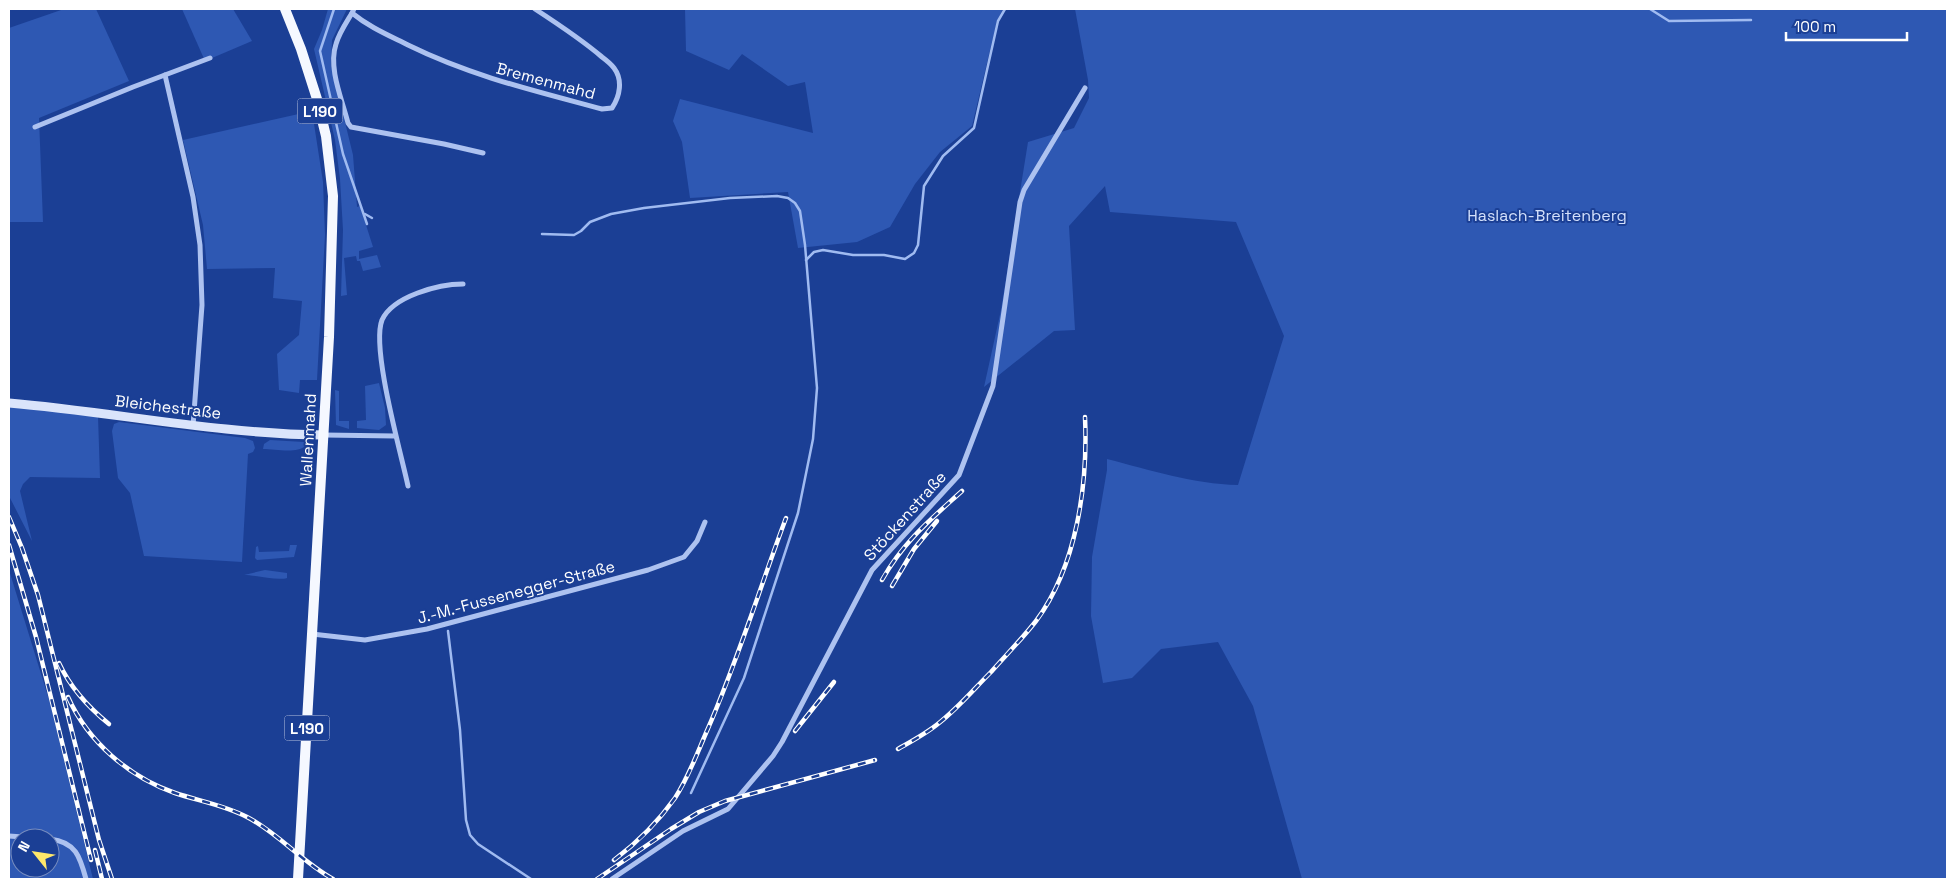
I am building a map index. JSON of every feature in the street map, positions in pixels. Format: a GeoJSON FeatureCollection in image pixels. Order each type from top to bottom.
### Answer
{"type":"FeatureCollection","features":[{"type":"Feature","properties":{"kind":"main road","name":"Wallenmahd"},"geometry":{"type":"LineString","coordinates":[[284,9],[302,49],[317,99],[326,136],[333,196],[324,436],[298,879]]}},
{"type":"Feature","properties":{"kind":"main road","name":"Bleichestraße"},"geometry":{"type":"LineString","coordinates":[[9,403],[56,407],[193,426],[324,436]]}},
{"type":"Feature","properties":{"kind":"street","name":"Bremenmahd"},"geometry":{"type":"LineString","coordinates":[[353,11],[365,24],[472,73],[602,109],[612,108],[617,101],[620,90],[619,80],[614,68],[586,44],[536,9]]}},
{"type":"Feature","properties":{"kind":"street"},"geometry":{"type":"LineString","coordinates":[[353,11],[336,42],[333,59],[348,124],[351,127],[483,153]]}},
{"type":"Feature","properties":{"kind":"street"},"geometry":{"type":"LineString","coordinates":[[35,127],[210,58]]}},
{"type":"Feature","properties":{"kind":"street"},"geometry":{"type":"LineString","coordinates":[[165,75],[193,197],[200,245],[202,305],[193,426]]}},
{"type":"Feature","properties":{"kind":"street","name":"Stöckenstraße"},"geometry":{"type":"LineString","coordinates":[[612,879],[683,831],[728,809],[768,762],[782,742],[872,570],[958,475],[993,386],[1020,202],[1024,190],[1085,88]]}},
{"type":"Feature","properties":{"kind":"street"},"geometry":{"type":"LineString","coordinates":[[408,486],[395,436],[379,349],[379,328],[383,318],[390,309],[411,295],[451,284],[463,284]]}},
{"type":"Feature","properties":{"kind":"street"},"geometry":{"type":"LineString","coordinates":[[324,436],[395,436]]}},
{"type":"Feature","properties":{"kind":"street","name":"J.-M.-Fussenegger-Straße"},"geometry":{"type":"LineString","coordinates":[[312,634],[365,640],[427,629],[648,570],[684,557],[697,541],[705,522]]}},
{"type":"Feature","properties":{"kind":"street"},"geometry":{"type":"LineString","coordinates":[[60,842],[66,843],[76,851],[86,879]]}},
{"type":"Feature","properties":{"kind":"green space"},"geometry":{"type":"Polygon","coordinates":[[[64,9],[96,9],[129,81],[39,118],[43,222],[9,222],[9,28],[64,9]]]}},
{"type":"Feature","properties":{"kind":"green space"},"geometry":{"type":"Polygon","coordinates":[[[182,9],[233,9],[252,41],[205,61],[182,9]]]}},
{"type":"Feature","properties":{"kind":"green space"},"geometry":{"type":"Polygon","coordinates":[[[328,9],[347,9],[332,40],[331,65],[353,155],[357,207],[360,206],[373,247],[359,251],[359,259],[377,255],[381,267],[363,271],[360,261],[357,261],[356,256],[344,258],[347,295],[341,296],[343,230],[340,179],[335,140],[314,49],[328,9]]]}},
{"type":"Feature","properties":{"kind":"green space"},"geometry":{"type":"Polygon","coordinates":[[[685,9],[1003,9],[997,21],[972,126],[940,152],[915,184],[890,227],[857,242],[798,248],[788,192],[690,198],[682,142],[673,121],[680,99],[813,133],[805,82],[788,86],[742,54],[729,70],[686,51],[685,9]]]}},
{"type":"Feature","properties":{"kind":"green space","name":"Haslach-Breitenberg"},"geometry":{"type":"Polygon","coordinates":[[[1075,9],[1947,9],[1947,879],[1302,879],[1253,706],[1218,642],[1161,649],[1132,678],[1103,683],[1091,616],[1092,557],[1107,470],[1107,459],[1188,479],[1238,485],[1284,336],[1236,222],[1110,212],[1105,186],[1069,226],[1075,330],[1054,331],[984,387],[1001,310],[1028,142],[1074,128],[1089,98],[1088,80],[1075,9]]]}},
{"type":"Feature","properties":{"kind":"green space"},"geometry":{"type":"Polygon","coordinates":[[[312,111],[323,182],[325,235],[317,380],[300,380],[299,393],[279,390],[277,354],[299,335],[302,301],[273,298],[275,268],[207,269],[203,225],[183,140],[312,111]]]}},
{"type":"Feature","properties":{"kind":"green space"},"geometry":{"type":"Polygon","coordinates":[[[379,383],[385,408],[386,425],[379,430],[357,428],[357,421],[366,420],[365,386],[379,383]]]}},
{"type":"Feature","properties":{"kind":"green space"},"geometry":{"type":"Polygon","coordinates":[[[335,390],[339,391],[339,421],[349,421],[349,429],[336,425],[335,390]]]}},
{"type":"Feature","properties":{"kind":"green space"},"geometry":{"type":"Polygon","coordinates":[[[9,405],[98,416],[100,478],[30,477],[23,484],[20,491],[32,541],[9,496],[9,405]]]}},
{"type":"Feature","properties":{"kind":"green space"},"geometry":{"type":"Polygon","coordinates":[[[119,422],[245,438],[253,441],[255,448],[253,452],[248,454],[242,562],[144,556],[130,493],[118,478],[112,431],[114,424],[119,422]]]}},
{"type":"Feature","properties":{"kind":"green space"},"geometry":{"type":"Polygon","coordinates":[[[270,440],[304,442],[305,446],[297,450],[263,449],[264,444],[270,440]]]}},
{"type":"Feature","properties":{"kind":"green space"},"geometry":{"type":"Polygon","coordinates":[[[290,545],[297,545],[294,557],[257,560],[255,558],[256,547],[258,546],[259,552],[289,551],[290,545]]]}},
{"type":"Feature","properties":{"kind":"green space"},"geometry":{"type":"Polygon","coordinates":[[[9,570],[50,703],[93,879],[9,879],[9,570]]]}},
{"type":"Feature","properties":{"kind":"green space"},"geometry":{"type":"Polygon","coordinates":[[[265,570],[287,573],[287,578],[278,579],[244,575],[265,570]]]}},
{"type":"Feature","properties":{"kind":"waterway"},"geometry":{"type":"LineString","coordinates":[[334,9],[320,51],[343,154],[367,224]]}},
{"type":"Feature","properties":{"kind":"waterway"},"geometry":{"type":"LineString","coordinates":[[806,260],[814,252],[823,250],[853,255],[884,255],[905,259],[914,253],[918,245],[924,186],[943,156],[974,128],[998,21],[1005,9]]}},
{"type":"Feature","properties":{"kind":"waterway"},"geometry":{"type":"LineString","coordinates":[[1650,9],[1669,21],[1751,20]]}},
{"type":"Feature","properties":{"kind":"waterway"},"geometry":{"type":"LineString","coordinates":[[542,234],[574,235],[590,222],[611,214],[644,208],[730,198],[777,196],[788,198],[795,203],[800,211],[805,245],[817,388],[813,439],[798,513],[744,678],[691,793]]}},
{"type":"Feature","properties":{"kind":"waterway"},"geometry":{"type":"LineString","coordinates":[[365,214],[372,218]]}},
{"type":"Feature","properties":{"kind":"waterway"},"geometry":{"type":"LineString","coordinates":[[448,631],[460,730],[466,820],[470,835],[478,844],[531,879]]}},
{"type":"Feature","properties":{"kind":"railway"},"geometry":{"type":"LineString","coordinates":[[898,749],[934,727],[959,705],[1025,634],[1050,599],[1061,575],[1077,524],[1082,496],[1085,417]]}},
{"type":"Feature","properties":{"kind":"railway"},"geometry":{"type":"LineString","coordinates":[[882,580],[890,566],[909,542],[962,491]]}},
{"type":"Feature","properties":{"kind":"railway"},"geometry":{"type":"LineString","coordinates":[[9,517],[38,595],[99,840],[112,879]]}},
{"type":"Feature","properties":{"kind":"railway"},"geometry":{"type":"LineString","coordinates":[[614,860],[655,823],[675,798],[684,782],[696,758],[728,680],[786,518]]}},
{"type":"Feature","properties":{"kind":"railway"},"geometry":{"type":"LineString","coordinates":[[892,586],[914,549],[937,521]]}},
{"type":"Feature","properties":{"kind":"railway"},"geometry":{"type":"LineString","coordinates":[[9,545],[36,637],[91,860]]}},
{"type":"Feature","properties":{"kind":"railway"},"geometry":{"type":"LineString","coordinates":[[59,663],[68,680],[80,696],[109,724]]}},
{"type":"Feature","properties":{"kind":"railway"},"geometry":{"type":"LineString","coordinates":[[795,731],[834,682]]}},
{"type":"Feature","properties":{"kind":"railway"},"geometry":{"type":"LineString","coordinates":[[68,697],[76,713],[99,743],[112,756],[142,778],[175,793],[229,809],[247,817],[269,831],[333,879]]}},
{"type":"Feature","properties":{"kind":"railway"},"geometry":{"type":"LineString","coordinates":[[597,879],[699,812],[725,801],[875,760]]}},
{"type":"Feature","properties":{"kind":"railway"},"geometry":{"type":"LineString","coordinates":[[95,850],[102,879]]}}]}
